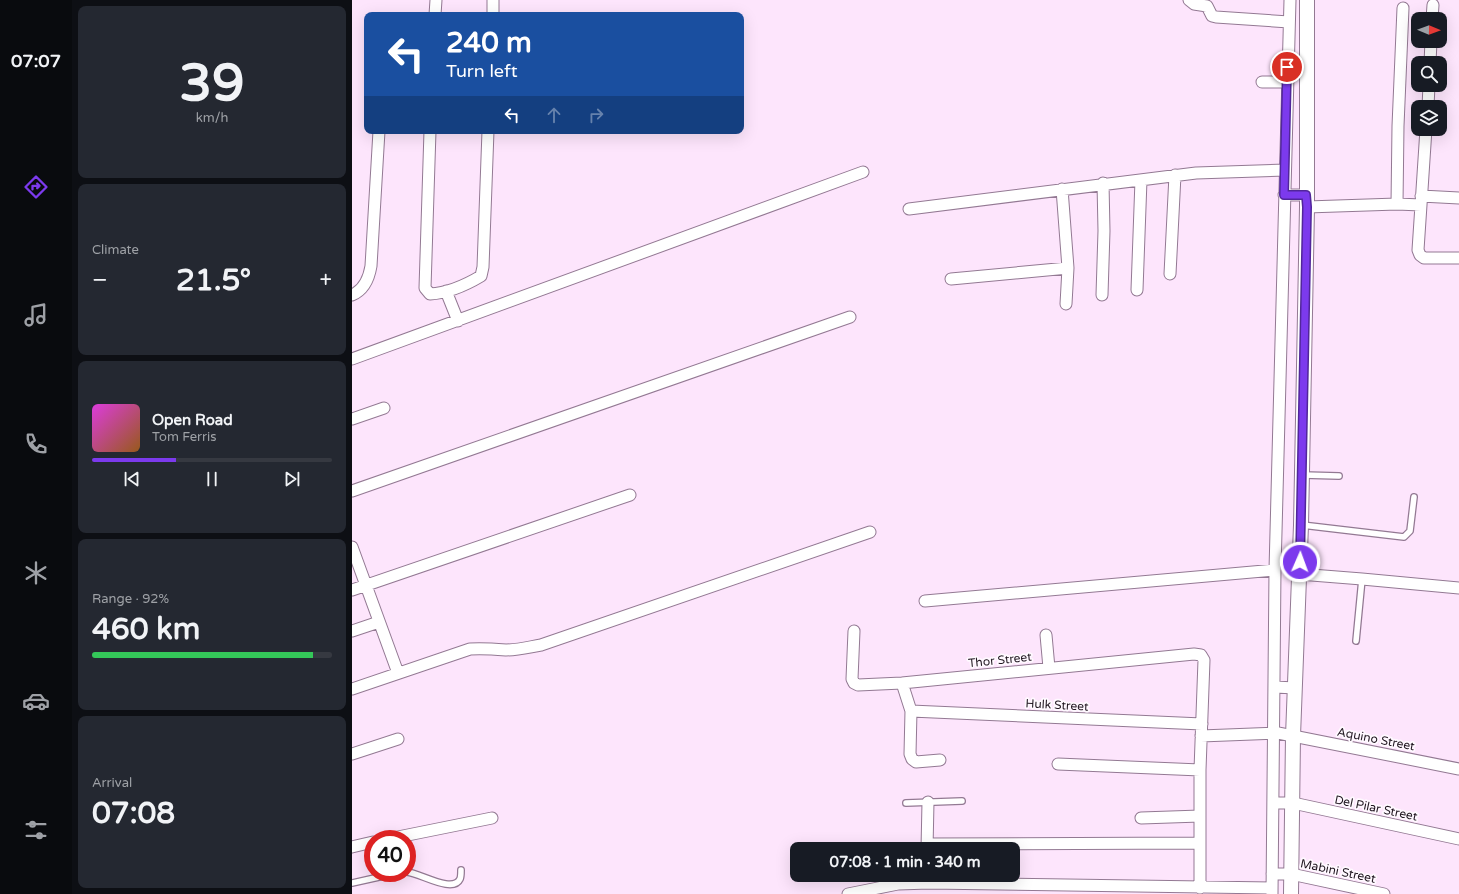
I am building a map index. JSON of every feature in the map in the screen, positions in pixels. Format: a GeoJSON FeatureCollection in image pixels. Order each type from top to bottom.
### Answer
{"type":"FeatureCollection","features":[{"type":"Feature","properties":{"kind":"street"},"geometry":{"type":"LineString","coordinates":[[435,12],[436,0]]}},
{"type":"Feature","properties":{"kind":"street"},"geometry":{"type":"LineString","coordinates":[[493,0],[493,12]]}},
{"type":"Feature","properties":{"kind":"street"},"geometry":{"type":"LineString","coordinates":[[1189,0],[1194,4],[1207,6],[1212,16],[1216,17],[1289,22]]}},
{"type":"Feature","properties":{"kind":"street"},"geometry":{"type":"LineString","coordinates":[[1019,882],[1272,891],[1281,874],[1290,803],[1284,735],[1277,687],[1275,570],[1290,0]]}},
{"type":"Feature","properties":{"kind":"street"},"geometry":{"type":"LineString","coordinates":[[1291,894],[1281,874],[1274,803],[1284,735],[1293,688],[1299,574],[1301,525],[1307,0]]}},
{"type":"Feature","properties":{"kind":"street"},"geometry":{"type":"LineString","coordinates":[[1432,12],[1433,5]]}},
{"type":"Feature","properties":{"kind":"street"},"geometry":{"type":"LineString","coordinates":[[1397,204],[1398,118],[1403,8]]}},
{"type":"Feature","properties":{"kind":"street"},"geometry":{"type":"LineString","coordinates":[[1262,82],[1287,82]]}},
{"type":"Feature","properties":{"kind":"street"},"geometry":{"type":"LineString","coordinates":[[352,295],[360,291],[370,274],[379,134]]}},
{"type":"Feature","properties":{"kind":"street"},"geometry":{"type":"LineString","coordinates":[[430,134],[425,288],[430,294],[446,291],[472,282],[481,276],[483,267],[488,134]]}},
{"type":"Feature","properties":{"kind":"street"},"geometry":{"type":"LineString","coordinates":[[1426,136],[1418,250],[1420,255],[1424,258],[1459,258]]}},
{"type":"Feature","properties":{"kind":"street"},"geometry":{"type":"LineString","coordinates":[[909,209],[1175,175],[1285,170]]}},
{"type":"Feature","properties":{"kind":"street"},"geometry":{"type":"LineString","coordinates":[[352,359],[863,172]]}},
{"type":"Feature","properties":{"kind":"street"},"geometry":{"type":"LineString","coordinates":[[1170,274],[1175,175]]}},
{"type":"Feature","properties":{"kind":"street"},"geometry":{"type":"LineString","coordinates":[[1137,290],[1141,180]]}},
{"type":"Feature","properties":{"kind":"street"},"geometry":{"type":"LineString","coordinates":[[1102,295],[1104,231],[1103,183]]}},
{"type":"Feature","properties":{"kind":"street"},"geometry":{"type":"LineString","coordinates":[[1062,189],[1068,268],[1066,304]]}},
{"type":"Feature","properties":{"kind":"street"},"geometry":{"type":"LineString","coordinates":[[1286,195],[1305,199],[1397,204],[1459,198]]}},
{"type":"Feature","properties":{"kind":"street"},"geometry":{"type":"LineString","coordinates":[[951,279],[1068,268]]}},
{"type":"Feature","properties":{"kind":"street"},"geometry":{"type":"LineString","coordinates":[[446,291],[458,321]]}},
{"type":"Feature","properties":{"kind":"street"},"geometry":{"type":"LineString","coordinates":[[352,491],[850,317]]}},
{"type":"Feature","properties":{"kind":"street"},"geometry":{"type":"LineString","coordinates":[[352,419],[384,408]]}},
{"type":"Feature","properties":{"kind":"street"},"geometry":{"type":"LineString","coordinates":[[352,590],[630,495]]}},
{"type":"Feature","properties":{"kind":"street"},"geometry":{"type":"LineString","coordinates":[[352,689],[470,648],[506,650],[541,645],[870,532]]}},
{"type":"Feature","properties":{"kind":"street"},"geometry":{"type":"LineString","coordinates":[[352,547],[398,673]]}},
{"type":"Feature","properties":{"kind":"street"},"geometry":{"type":"LineString","coordinates":[[925,601],[1275,570]]}},
{"type":"Feature","properties":{"kind":"street"},"geometry":{"type":"LineString","coordinates":[[1299,574],[1362,578],[1459,588]]}},
{"type":"Feature","properties":{"kind":"street"},"geometry":{"type":"LineString","coordinates":[[352,631],[379,622]]}},
{"type":"Feature","properties":{"kind":"street","name":"Thor Street"},"geometry":{"type":"LineString","coordinates":[[854,631],[852,679],[854,683],[858,685],[902,683],[1194,654],[1201,655],[1204,660],[1202,724]]}},
{"type":"Feature","properties":{"kind":"street"},"geometry":{"type":"LineString","coordinates":[[1046,635],[1049,668]]}},
{"type":"Feature","properties":{"kind":"street"},"geometry":{"type":"LineString","coordinates":[[902,683],[911,711],[910,754],[912,759],[916,762],[940,760]]}},
{"type":"Feature","properties":{"kind":"street"},"geometry":{"type":"LineString","coordinates":[[1277,687],[1293,688]]}},
{"type":"Feature","properties":{"kind":"street","name":"Hulk Street"},"geometry":{"type":"LineString","coordinates":[[911,711],[1202,724]]}},
{"type":"Feature","properties":{"kind":"street"},"geometry":{"type":"LineString","coordinates":[[1200,888],[1200,770],[1202,724]]}},
{"type":"Feature","properties":{"kind":"street","name":"Aquino Street"},"geometry":{"type":"LineString","coordinates":[[1201,736],[1284,735],[1459,769]]}},
{"type":"Feature","properties":{"kind":"street"},"geometry":{"type":"LineString","coordinates":[[352,754],[398,738]]}},
{"type":"Feature","properties":{"kind":"street"},"geometry":{"type":"LineString","coordinates":[[1058,764],[1200,770]]}},
{"type":"Feature","properties":{"kind":"street"},"geometry":{"type":"LineString","coordinates":[[927,842],[928,802]]}},
{"type":"Feature","properties":{"kind":"street","name":"Del Pilar Street"},"geometry":{"type":"LineString","coordinates":[[1274,803],[1290,803],[1459,839]]}},
{"type":"Feature","properties":{"kind":"street"},"geometry":{"type":"LineString","coordinates":[[1141,818],[1200,816]]}},
{"type":"Feature","properties":{"kind":"street"},"geometry":{"type":"LineString","coordinates":[[416,833],[492,818]]}},
{"type":"Feature","properties":{"kind":"street"},"geometry":{"type":"LineString","coordinates":[[1020,845],[1200,843]]}},
{"type":"Feature","properties":{"kind":"street"},"geometry":{"type":"LineString","coordinates":[[352,847],[364,844]]}},
{"type":"Feature","properties":{"kind":"street","name":"Mabini Street"},"geometry":{"type":"LineString","coordinates":[[1281,874],[1384,894]]}},
{"type":"Feature","properties":{"kind":"street"},"geometry":{"type":"LineString","coordinates":[[848,894],[910,882]]}},
{"type":"Feature","properties":{"kind":"lane"},"geometry":{"type":"LineString","coordinates":[[1301,475],[1338,476]]}},
{"type":"Feature","properties":{"kind":"lane"},"geometry":{"type":"LineString","coordinates":[[1301,525],[1404,536],[1410,531],[1414,497]]}},
{"type":"Feature","properties":{"kind":"lane"},"geometry":{"type":"LineString","coordinates":[[1356,641],[1362,578]]}},
{"type":"Feature","properties":{"kind":"lane"},"geometry":{"type":"LineString","coordinates":[[906,804],[962,801]]}},
{"type":"Feature","properties":{"kind":"lane"},"geometry":{"type":"LineString","coordinates":[[416,873],[445,886],[452,886],[457,884],[460,879],[461,870]]}},
{"type":"Feature","properties":{"kind":"lane"},"geometry":{"type":"LineString","coordinates":[[352,882],[364,880]]}},
{"type":"Feature","properties":{"kind":"route"},"geometry":{"type":"LineString","coordinates":[[1287,67],[1284,195],[1306,195],[1307,207],[1300,562]]}}]}
